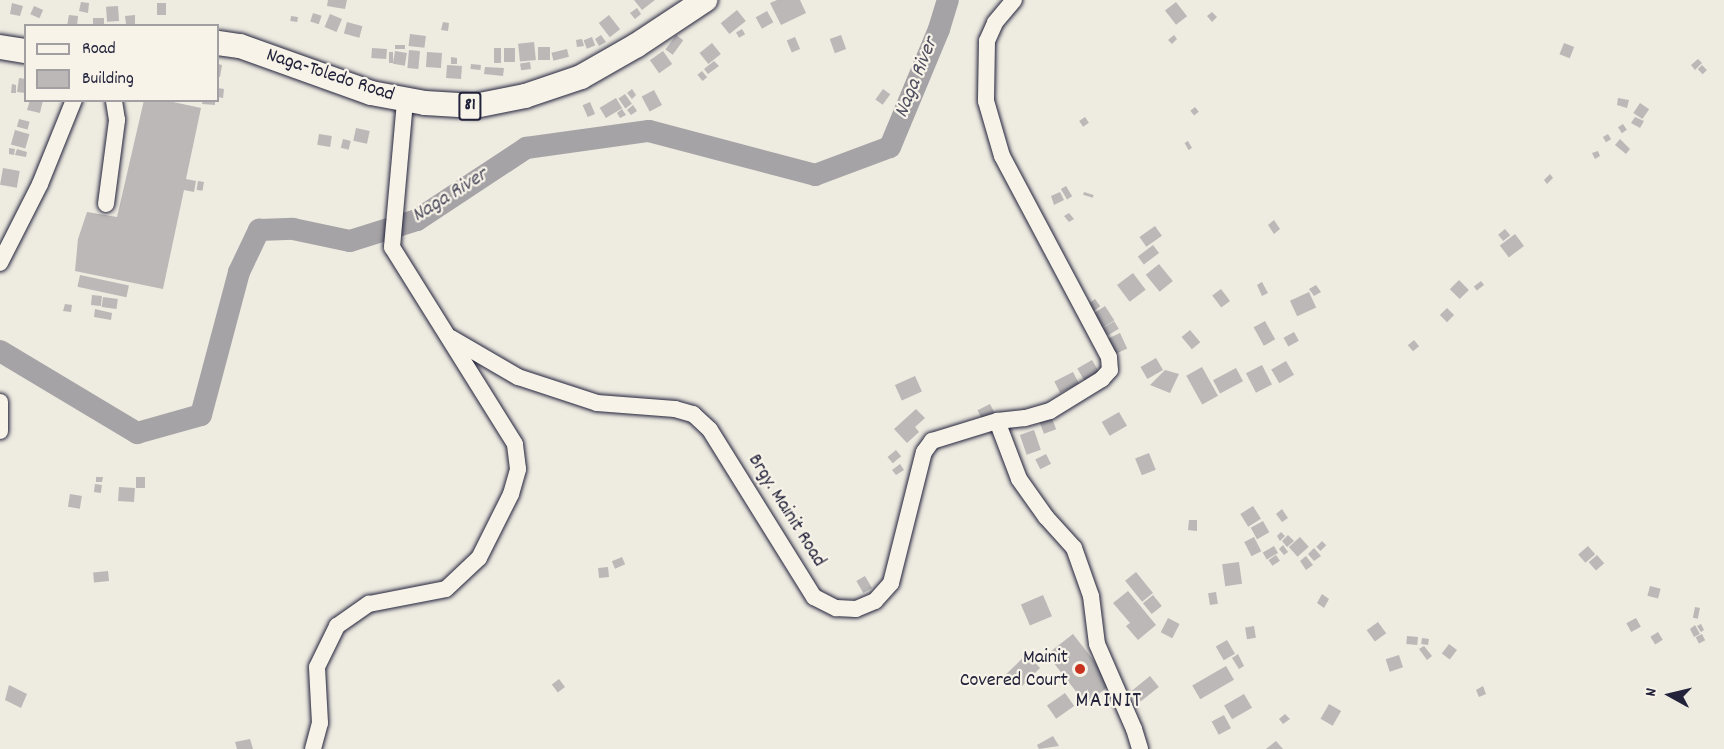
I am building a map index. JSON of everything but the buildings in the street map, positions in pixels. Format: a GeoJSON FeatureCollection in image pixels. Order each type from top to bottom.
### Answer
{"type":"FeatureCollection","features":[{"type":"Feature","properties":{"kind":"highway","name":"Naga-Toledo Road"},"geometry":{"type":"LineString","coordinates":[[219,43],[240,46],[371,93],[405,100],[475,106],[525,96],[581,77],[637,45],[705,0]]}},
{"type":"Feature","properties":{"kind":"highway"},"geometry":{"type":"LineString","coordinates":[[0,47],[24,51]]}},
{"type":"Feature","properties":{"kind":"street","name":"Brgy. Mainit Road"},"geometry":{"type":"LineString","coordinates":[[448,336],[518,377],[597,403],[675,409],[693,414],[710,430],[814,597],[836,608],[856,609],[875,601],[891,583],[924,452],[932,441],[997,421],[1050,411],[1102,379],[1110,370],[1108,357],[1002,156],[986,100],[987,41],[995,22],[1014,0]]}},
{"type":"Feature","properties":{"kind":"street","name":"Brgy. Mainit Road"},"geometry":{"type":"LineString","coordinates":[[313,749],[320,723],[317,667],[337,626],[369,604],[446,589],[479,558],[512,494],[518,469],[515,444],[392,247],[405,100]]}},
{"type":"Feature","properties":{"kind":"street"},"geometry":{"type":"LineString","coordinates":[[0,263],[40,184],[73,102]]}},
{"type":"Feature","properties":{"kind":"street"},"geometry":{"type":"LineString","coordinates":[[106,204],[117,120],[114,102]]}},
{"type":"Feature","properties":{"kind":"street"},"geometry":{"type":"LineString","coordinates":[[0,402],[0,431]]}},
{"type":"Feature","properties":{"kind":"street"},"geometry":{"type":"LineString","coordinates":[[997,421],[1019,479],[1046,517],[1074,548],[1091,596],[1097,644],[1134,729],[1140,749]]}},
{"type":"Feature","properties":{"kind":"waterway","name":"Naga River"},"geometry":{"type":"LineString","coordinates":[[0,351],[137,433],[201,415],[239,272],[259,230],[293,229],[350,241],[417,220],[526,148],[649,131],[815,175],[890,147],[939,29],[948,0]]}},
{"type":"Feature","properties":{"kind":"place","name":"Mainit Covered Court"},"geometry":{"type":"Point","coordinates":[1080,669]}},
{"type":"Feature","properties":{"kind":"district","name":"MAINIT"},"geometry":{"type":"Point","coordinates":[1109,702]}}]}
